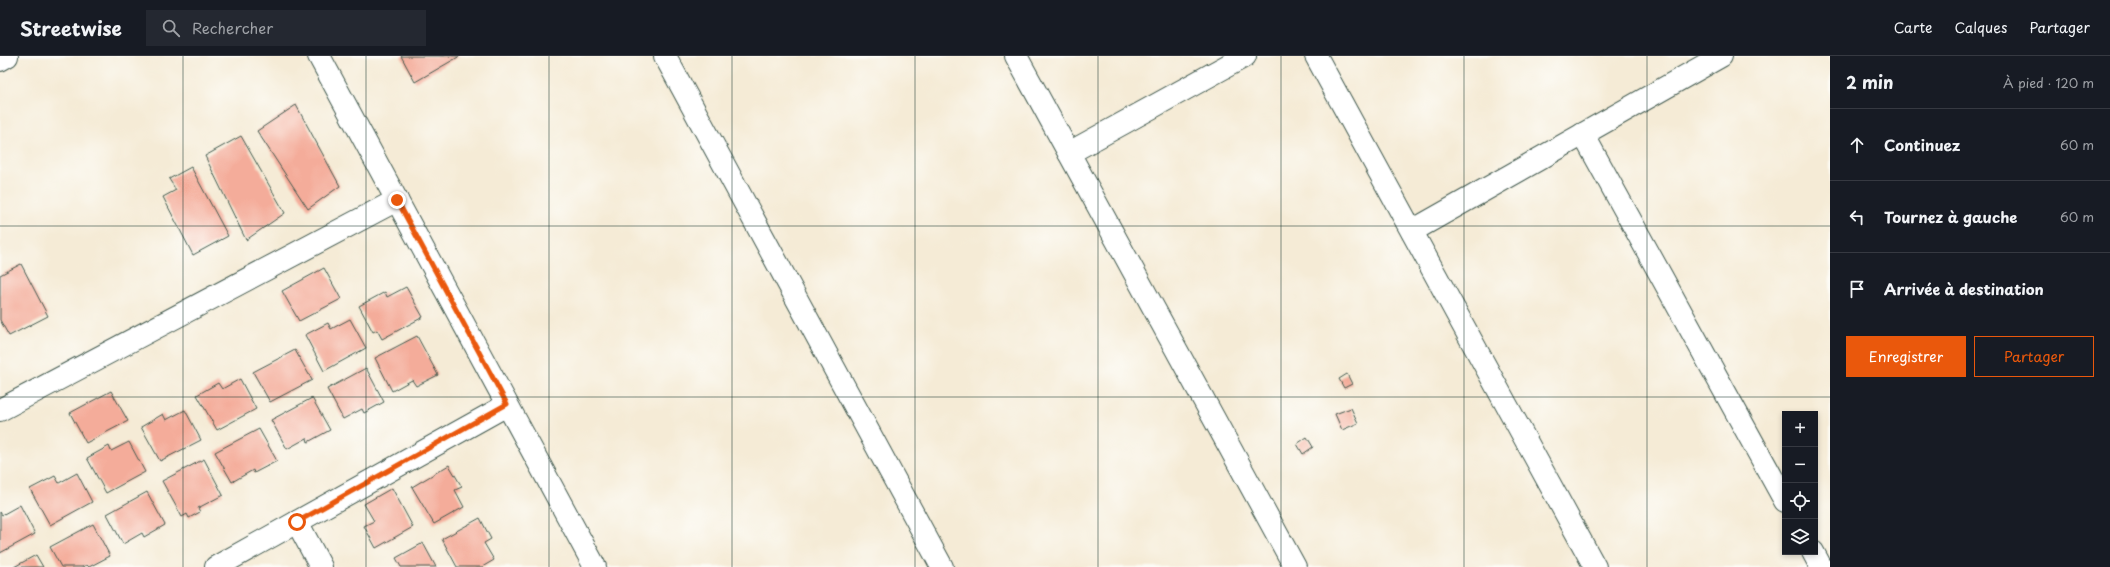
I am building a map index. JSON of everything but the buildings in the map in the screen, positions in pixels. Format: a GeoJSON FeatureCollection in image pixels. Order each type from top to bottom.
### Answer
{"type":"FeatureCollection","features":[{"type":"Feature","properties":{"kind":"street"},"geometry":{"type":"LineString","coordinates":[[0,60],[7,56]]}},
{"type":"Feature","properties":{"kind":"street"},"geometry":{"type":"LineString","coordinates":[[319,56],[595,567]]}},
{"type":"Feature","properties":{"kind":"street"},"geometry":{"type":"LineString","coordinates":[[665,56],[942,567]]}},
{"type":"Feature","properties":{"kind":"street"},"geometry":{"type":"LineString","coordinates":[[1016,56],[1295,567]]}},
{"type":"Feature","properties":{"kind":"street"},"geometry":{"type":"LineString","coordinates":[[1069,153],[1245,56]]}},
{"type":"Feature","properties":{"kind":"street"},"geometry":{"type":"LineString","coordinates":[[1316,56],[1595,567]]}},
{"type":"Feature","properties":{"kind":"street"},"geometry":{"type":"LineString","coordinates":[[1412,231],[1721,56]]}},
{"type":"Feature","properties":{"kind":"street"},"geometry":{"type":"LineString","coordinates":[[1583,134],[1782,496]]}},
{"type":"Feature","properties":{"kind":"street"},"geometry":{"type":"LineString","coordinates":[[0,410],[397,200]]}},
{"type":"Feature","properties":{"kind":"street"},"geometry":{"type":"LineString","coordinates":[[216,567],[507,404]]}},
{"type":"Feature","properties":{"kind":"street"},"geometry":{"type":"LineString","coordinates":[[297,522],[321,567]]}},
{"type":"Feature","properties":{"kind":"street"},"geometry":{"type":"LineString","coordinates":[[1815,555],[1821,567]]}},
{"type":"Feature","properties":{"kind":"route"},"geometry":{"type":"LineString","coordinates":[[297,522],[507,404],[397,200]]}}]}
